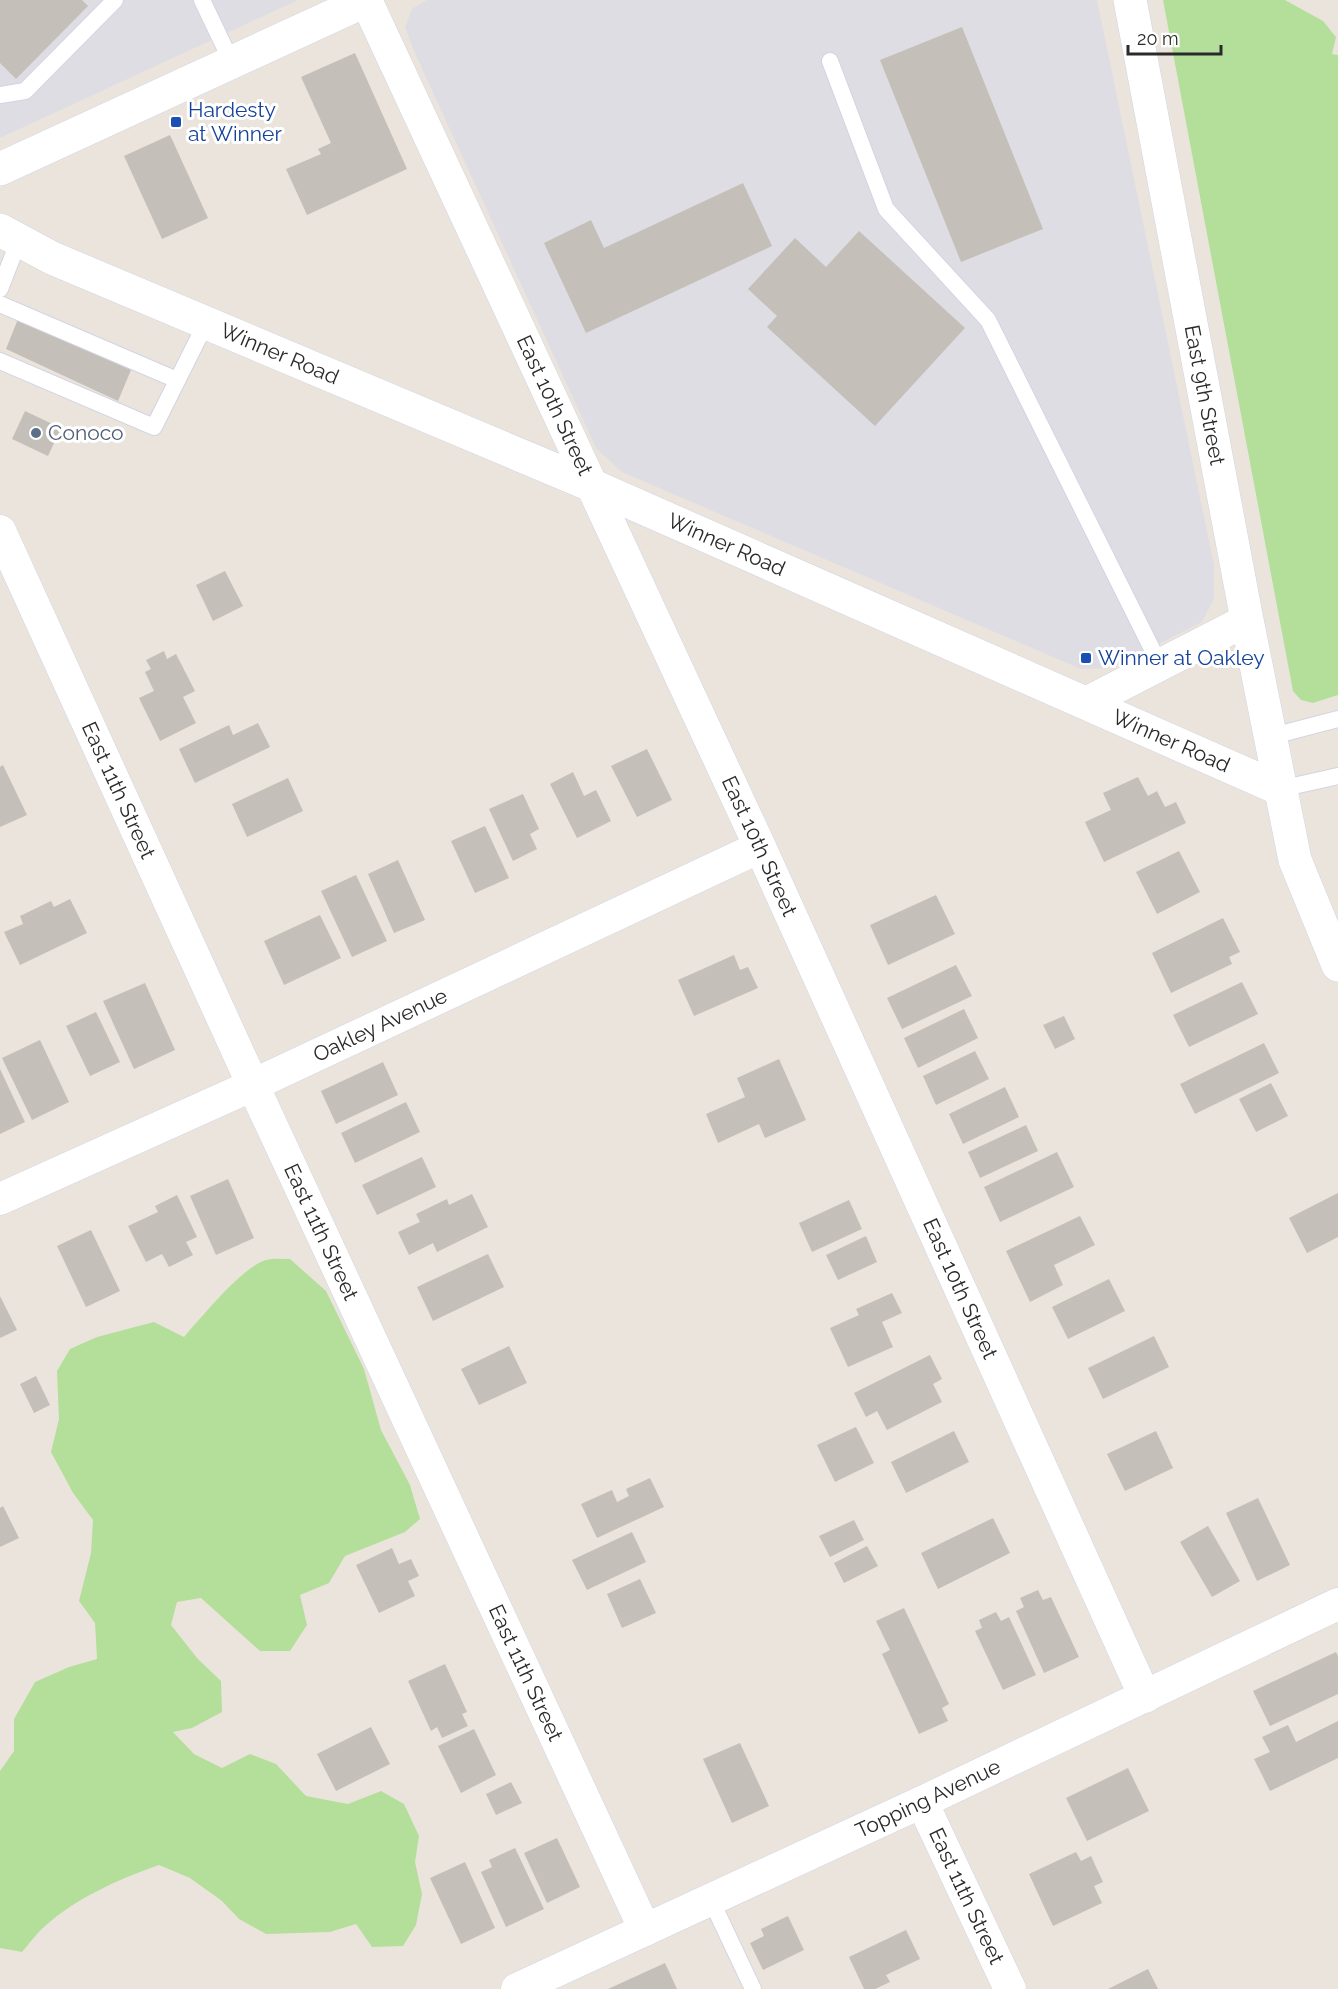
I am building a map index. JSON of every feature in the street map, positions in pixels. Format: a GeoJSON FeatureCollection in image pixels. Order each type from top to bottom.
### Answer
{"type":"FeatureCollection","features":[{"type":"Feature","properties":{"kind":"main road"},"geometry":{"type":"LineString","coordinates":[[0,169],[366,0]]}},
{"type":"Feature","properties":{"kind":"main road","name":"East 9th Street"},"geometry":{"type":"LineString","coordinates":[[1130,0],[1280,789]]}},
{"type":"Feature","properties":{"kind":"main road","name":"Winner Road"},"geometry":{"type":"LineString","coordinates":[[9,235],[52,258],[591,485],[1280,789]]}},
{"type":"Feature","properties":{"kind":"main road"},"geometry":{"type":"LineString","coordinates":[[1280,789],[1295,860],[1338,965]]}},
{"type":"Feature","properties":{"kind":"street","name":"East 10th Street"},"geometry":{"type":"LineString","coordinates":[[366,0],[760,847],[1145,1696]]}},
{"type":"Feature","properties":{"kind":"street","name":"East 11th Street"},"geometry":{"type":"LineString","coordinates":[[0,531],[253,1085],[645,1930]]}},
{"type":"Feature","properties":{"kind":"street"},"geometry":{"type":"LineString","coordinates":[[1086,703],[1247,620]]}},
{"type":"Feature","properties":{"kind":"street","name":"Oakley Avenue"},"geometry":{"type":"LineString","coordinates":[[0,1199],[253,1085],[760,847]]}},
{"type":"Feature","properties":{"kind":"street","name":"Topping Avenue"},"geometry":{"type":"LineString","coordinates":[[517,1989],[922,1802],[1338,1604]]}},
{"type":"Feature","properties":{"kind":"street","name":"East 11th Street"},"geometry":{"type":"LineString","coordinates":[[922,1802],[1010,1989]]}},
{"type":"Feature","properties":{"kind":"lane"},"geometry":{"type":"LineString","coordinates":[[0,94],[26,92],[114,0]]}},
{"type":"Feature","properties":{"kind":"lane"},"geometry":{"type":"LineString","coordinates":[[202,0],[232,63]]}},
{"type":"Feature","properties":{"kind":"lane"},"geometry":{"type":"LineString","coordinates":[[830,61],[886,209],[988,320],[1160,665]]}},
{"type":"Feature","properties":{"kind":"lane"},"geometry":{"type":"LineString","coordinates":[[0,290],[9,235]]}},
{"type":"Feature","properties":{"kind":"lane"},"geometry":{"type":"LineString","coordinates":[[0,304],[177,380]]}},
{"type":"Feature","properties":{"kind":"lane"},"geometry":{"type":"LineString","coordinates":[[0,361],[154,427],[206,323]]}},
{"type":"Feature","properties":{"kind":"lane"},"geometry":{"type":"LineString","coordinates":[[1269,737],[1338,719]]}},
{"type":"Feature","properties":{"kind":"lane"},"geometry":{"type":"LineString","coordinates":[[1280,789],[1338,776]]}},
{"type":"Feature","properties":{"kind":"lane"},"geometry":{"type":"LineString","coordinates":[[711,1900],[753,1989]]}},
{"type":"Feature","properties":{"kind":"shaded area"},"geometry":{"type":"Polygon","coordinates":[[[0,0],[298,0],[0,138],[0,0]]]}},
{"type":"Feature","properties":{"kind":"shaded area"},"geometry":{"type":"Polygon","coordinates":[[[427,0],[1097,0],[1214,565],[1214,599],[1202,622],[1111,668],[1081,669],[622,472],[596,448],[414,51],[405,27],[412,9],[427,0]]]}},
{"type":"Feature","properties":{"kind":"green space"},"geometry":{"type":"Polygon","coordinates":[[[1163,0],[1285,0],[1323,21],[1336,37],[1332,54],[1338,55],[1338,695],[1313,703],[1301,700],[1293,691],[1163,0]]]}},
{"type":"Feature","properties":{"kind":"green space"},"geometry":{"type":"Polygon","coordinates":[[[290,1259],[326,1291],[364,1369],[381,1430],[410,1485],[420,1519],[405,1532],[345,1556],[329,1583],[300,1595],[307,1625],[290,1651],[260,1651],[201,1598],[177,1602],[171,1625],[197,1658],[221,1681],[222,1712],[192,1728],[173,1732],[194,1754],[222,1768],[250,1754],[276,1764],[306,1796],[348,1804],[381,1791],[404,1804],[419,1836],[415,1862],[422,1894],[416,1925],[403,1946],[372,1947],[356,1924],[330,1932],[266,1934],[239,1919],[222,1901],[190,1878],[159,1865],[113,1883],[84,1898],[41,1930],[22,1952],[0,1948],[0,1771],[14,1751],[14,1719],[35,1682],[69,1667],[97,1659],[95,1623],[79,1601],[91,1553],[93,1520],[73,1493],[51,1452],[59,1419],[57,1371],[70,1349],[97,1337],[154,1322],[184,1337],[245,1272],[266,1260],[290,1259]]]}},
{"type":"Feature","properties":{"kind":"building"},"geometry":{"type":"Polygon","coordinates":[[[0,0],[82,0],[88,6],[16,79],[0,63],[0,0]]]}},
{"type":"Feature","properties":{"kind":"building"},"geometry":{"type":"Polygon","coordinates":[[[962,27],[1043,229],[961,262],[880,60],[962,27]]]}},
{"type":"Feature","properties":{"kind":"building"},"geometry":{"type":"Polygon","coordinates":[[[355,53],[407,169],[307,215],[286,169],[321,154],[318,149],[331,143],[301,77],[355,53]]]}},
{"type":"Feature","properties":{"kind":"building"},"geometry":{"type":"Polygon","coordinates":[[[170,135],[208,218],[162,239],[124,156],[170,135]]]}},
{"type":"Feature","properties":{"kind":"building"},"geometry":{"type":"Polygon","coordinates":[[[743,183],[772,246],[586,333],[544,243],[591,220],[604,248],[743,183]]]}},
{"type":"Feature","properties":{"kind":"building"},"geometry":{"type":"Polygon","coordinates":[[[859,231],[965,328],[875,426],[767,327],[777,316],[748,289],[795,238],[826,267],[859,231]]]}},
{"type":"Feature","properties":{"kind":"building"},"geometry":{"type":"Polygon","coordinates":[[[18,319],[131,370],[118,401],[6,349],[18,319]]]}},
{"type":"Feature","properties":{"kind":"building","name":"Conoco"},"geometry":{"type":"Polygon","coordinates":[[[25,411],[61,428],[48,456],[12,439],[25,411]]]}},
{"type":"Feature","properties":{"kind":"building"},"geometry":{"type":"Polygon","coordinates":[[[225,571],[243,606],[213,621],[196,585],[225,571]]]}},
{"type":"Feature","properties":{"kind":"building"},"geometry":{"type":"Polygon","coordinates":[[[164,651],[167,659],[176,654],[195,691],[183,697],[196,723],[160,741],[139,698],[154,691],[145,672],[151,669],[146,660],[164,651]]]}},
{"type":"Feature","properties":{"kind":"building"},"geometry":{"type":"Polygon","coordinates":[[[258,723],[270,747],[195,783],[179,749],[229,725],[233,735],[258,723]]]}},
{"type":"Feature","properties":{"kind":"building"},"geometry":{"type":"Polygon","coordinates":[[[647,749],[672,800],[637,817],[611,766],[647,749]]]}},
{"type":"Feature","properties":{"kind":"building"},"geometry":{"type":"Polygon","coordinates":[[[3,765],[27,815],[0,827],[0,767],[3,765]]]}},
{"type":"Feature","properties":{"kind":"building"},"geometry":{"type":"Polygon","coordinates":[[[573,772],[584,796],[596,790],[611,821],[577,838],[550,784],[573,772]]]}},
{"type":"Feature","properties":{"kind":"building"},"geometry":{"type":"Polygon","coordinates":[[[1138,777],[1148,796],[1157,791],[1165,807],[1176,802],[1186,823],[1104,862],[1085,822],[1111,810],[1103,793],[1138,777]]]}},
{"type":"Feature","properties":{"kind":"building"},"geometry":{"type":"Polygon","coordinates":[[[288,778],[303,811],[247,837],[232,804],[288,778]]]}},
{"type":"Feature","properties":{"kind":"building"},"geometry":{"type":"Polygon","coordinates":[[[523,794],[539,829],[530,834],[537,849],[513,861],[489,809],[523,794]]]}},
{"type":"Feature","properties":{"kind":"building"},"geometry":{"type":"Polygon","coordinates":[[[485,826],[509,878],[475,893],[451,841],[485,826]]]}},
{"type":"Feature","properties":{"kind":"building"},"geometry":{"type":"Polygon","coordinates":[[[1179,851],[1200,892],[1157,914],[1136,872],[1179,851]]]}},
{"type":"Feature","properties":{"kind":"building"},"geometry":{"type":"Polygon","coordinates":[[[398,860],[425,920],[394,933],[368,874],[398,860]]]}},
{"type":"Feature","properties":{"kind":"building"},"geometry":{"type":"Polygon","coordinates":[[[356,875],[387,941],[352,957],[321,891],[356,875]]]}},
{"type":"Feature","properties":{"kind":"building"},"geometry":{"type":"Polygon","coordinates":[[[936,895],[955,934],[888,965],[870,925],[936,895]]]}},
{"type":"Feature","properties":{"kind":"building"},"geometry":{"type":"Polygon","coordinates":[[[70,899],[87,933],[20,965],[4,932],[23,924],[20,916],[51,901],[54,907],[70,899]]]}},
{"type":"Feature","properties":{"kind":"building"},"geometry":{"type":"Polygon","coordinates":[[[320,915],[341,958],[284,985],[264,941],[320,915]]]}},
{"type":"Feature","properties":{"kind":"building"},"geometry":{"type":"Polygon","coordinates":[[[1223,918],[1240,952],[1229,957],[1232,964],[1171,993],[1152,953],[1223,918]]]}},
{"type":"Feature","properties":{"kind":"building"},"geometry":{"type":"Polygon","coordinates":[[[734,955],[740,970],[748,967],[758,988],[694,1016],[678,980],[734,955]]]}},
{"type":"Feature","properties":{"kind":"building"},"geometry":{"type":"Polygon","coordinates":[[[956,965],[972,996],[902,1029],[887,998],[956,965]]]}},
{"type":"Feature","properties":{"kind":"building"},"geometry":{"type":"Polygon","coordinates":[[[1242,982],[1258,1014],[1189,1047],[1173,1015],[1242,982]]]}},
{"type":"Feature","properties":{"kind":"building"},"geometry":{"type":"Polygon","coordinates":[[[145,983],[175,1050],[134,1069],[103,1001],[145,983]]]}},
{"type":"Feature","properties":{"kind":"building"},"geometry":{"type":"Polygon","coordinates":[[[964,1009],[978,1038],[918,1068],[904,1038],[964,1009]]]}},
{"type":"Feature","properties":{"kind":"building"},"geometry":{"type":"Polygon","coordinates":[[[96,1012],[120,1062],[90,1076],[66,1026],[96,1012]]]}},
{"type":"Feature","properties":{"kind":"building"},"geometry":{"type":"Polygon","coordinates":[[[1064,1016],[1075,1039],[1055,1049],[1043,1025],[1064,1016]]]}},
{"type":"Feature","properties":{"kind":"building"},"geometry":{"type":"Polygon","coordinates":[[[40,1040],[69,1102],[32,1120],[2,1058],[40,1040]]]}},
{"type":"Feature","properties":{"kind":"building"},"geometry":{"type":"Polygon","coordinates":[[[1264,1043],[1279,1073],[1195,1114],[1180,1084],[1264,1043]]]}},
{"type":"Feature","properties":{"kind":"building"},"geometry":{"type":"Polygon","coordinates":[[[975,1051],[989,1079],[936,1105],[923,1076],[975,1051]]]}},
{"type":"Feature","properties":{"kind":"building"},"geometry":{"type":"Polygon","coordinates":[[[779,1059],[806,1120],[765,1138],[759,1124],[718,1143],[706,1114],[745,1097],[737,1078],[779,1059]]]}},
{"type":"Feature","properties":{"kind":"building"},"geometry":{"type":"Polygon","coordinates":[[[383,1062],[398,1095],[336,1124],[321,1091],[383,1062]]]}},
{"type":"Feature","properties":{"kind":"building"},"geometry":{"type":"Polygon","coordinates":[[[0,1069],[25,1122],[0,1134],[0,1069]]]}},
{"type":"Feature","properties":{"kind":"building"},"geometry":{"type":"Polygon","coordinates":[[[1271,1083],[1288,1116],[1256,1132],[1239,1099],[1271,1083]]]}},
{"type":"Feature","properties":{"kind":"building"},"geometry":{"type":"Polygon","coordinates":[[[1005,1087],[1019,1117],[963,1144],[949,1114],[1005,1087]]]}},
{"type":"Feature","properties":{"kind":"building"},"geometry":{"type":"Polygon","coordinates":[[[406,1102],[420,1132],[355,1163],[341,1133],[406,1102]]]}},
{"type":"Feature","properties":{"kind":"building"},"geometry":{"type":"Polygon","coordinates":[[[1026,1125],[1038,1151],[980,1178],[968,1152],[1026,1125]]]}},
{"type":"Feature","properties":{"kind":"building"},"geometry":{"type":"Polygon","coordinates":[[[1057,1152],[1074,1187],[1000,1222],[984,1187],[1057,1152]]]}},
{"type":"Feature","properties":{"kind":"building"},"geometry":{"type":"Polygon","coordinates":[[[422,1157],[436,1187],[377,1215],[362,1185],[422,1157]]]}},
{"type":"Feature","properties":{"kind":"building"},"geometry":{"type":"Polygon","coordinates":[[[228,1179],[254,1238],[216,1255],[190,1196],[228,1179]]]}},
{"type":"Feature","properties":{"kind":"building"},"geometry":{"type":"Polygon","coordinates":[[[1338,1193],[1338,1237],[1307,1253],[1289,1218],[1338,1193]]]}},
{"type":"Feature","properties":{"kind":"building"},"geometry":{"type":"Polygon","coordinates":[[[472,1194],[488,1227],[437,1252],[433,1243],[409,1255],[398,1232],[420,1222],[416,1214],[447,1199],[449,1205],[472,1194]]]}},
{"type":"Feature","properties":{"kind":"building"},"geometry":{"type":"Polygon","coordinates":[[[177,1195],[197,1237],[186,1242],[193,1255],[169,1267],[162,1254],[146,1262],[128,1226],[158,1212],[155,1206],[177,1195]]]}},
{"type":"Feature","properties":{"kind":"building"},"geometry":{"type":"Polygon","coordinates":[[[849,1200],[862,1229],[812,1252],[799,1223],[849,1200]]]}},
{"type":"Feature","properties":{"kind":"building"},"geometry":{"type":"Polygon","coordinates":[[[1080,1216],[1095,1245],[1054,1265],[1063,1285],[1030,1302],[1006,1251],[1080,1216]]]}},
{"type":"Feature","properties":{"kind":"building"},"geometry":{"type":"Polygon","coordinates":[[[91,1230],[120,1291],[86,1307],[57,1246],[91,1230]]]}},
{"type":"Feature","properties":{"kind":"building"},"geometry":{"type":"Polygon","coordinates":[[[866,1236],[877,1262],[838,1280],[826,1255],[866,1236]]]}},
{"type":"Feature","properties":{"kind":"building"},"geometry":{"type":"Polygon","coordinates":[[[488,1254],[504,1287],[433,1321],[417,1287],[488,1254]]]}},
{"type":"Feature","properties":{"kind":"building"},"geometry":{"type":"Polygon","coordinates":[[[1109,1279],[1125,1311],[1068,1339],[1052,1307],[1109,1279]]]}},
{"type":"Feature","properties":{"kind":"building"},"geometry":{"type":"Polygon","coordinates":[[[892,1293],[902,1313],[882,1322],[893,1347],[848,1367],[830,1328],[859,1315],[856,1309],[892,1293]]]}},
{"type":"Feature","properties":{"kind":"building"},"geometry":{"type":"Polygon","coordinates":[[[0,1296],[17,1330],[0,1338],[0,1296]]]}},
{"type":"Feature","properties":{"kind":"building"},"geometry":{"type":"Polygon","coordinates":[[[1154,1336],[1169,1367],[1103,1399],[1088,1368],[1154,1336]]]}},
{"type":"Feature","properties":{"kind":"building"},"geometry":{"type":"Polygon","coordinates":[[[509,1346],[527,1383],[479,1405],[461,1369],[509,1346]]]}},
{"type":"Feature","properties":{"kind":"building"},"geometry":{"type":"Polygon","coordinates":[[[930,1355],[942,1379],[933,1384],[942,1402],[887,1430],[877,1411],[866,1417],[854,1393],[930,1355]]]}},
{"type":"Feature","properties":{"kind":"building"},"geometry":{"type":"Polygon","coordinates":[[[36,1376],[50,1405],[34,1413],[20,1384],[36,1376]]]}},
{"type":"Feature","properties":{"kind":"building"},"geometry":{"type":"Polygon","coordinates":[[[856,1427],[874,1463],[835,1482],[817,1445],[856,1427]]]}},
{"type":"Feature","properties":{"kind":"building"},"geometry":{"type":"Polygon","coordinates":[[[954,1431],[969,1462],[906,1493],[891,1462],[954,1431]]]}},
{"type":"Feature","properties":{"kind":"building"},"geometry":{"type":"Polygon","coordinates":[[[1156,1431],[1173,1468],[1125,1491],[1107,1454],[1156,1431]]]}},
{"type":"Feature","properties":{"kind":"building"},"geometry":{"type":"Polygon","coordinates":[[[650,1478],[664,1507],[597,1538],[581,1504],[612,1490],[617,1502],[629,1496],[626,1489],[650,1478]]]}},
{"type":"Feature","properties":{"kind":"building"},"geometry":{"type":"Polygon","coordinates":[[[1258,1498],[1290,1565],[1257,1581],[1226,1513],[1258,1498]]]}},
{"type":"Feature","properties":{"kind":"building"},"geometry":{"type":"Polygon","coordinates":[[[3,1506],[19,1538],[0,1547],[0,1508],[3,1506]]]}},
{"type":"Feature","properties":{"kind":"building"},"geometry":{"type":"Polygon","coordinates":[[[993,1518],[1010,1553],[938,1589],[921,1553],[993,1518]]]}},
{"type":"Feature","properties":{"kind":"building"},"geometry":{"type":"Polygon","coordinates":[[[854,1520],[864,1540],[830,1557],[819,1536],[854,1520]]]}},
{"type":"Feature","properties":{"kind":"building"},"geometry":{"type":"Polygon","coordinates":[[[1208,1526],[1240,1581],[1212,1597],[1180,1542],[1208,1526]]]}},
{"type":"Feature","properties":{"kind":"building"},"geometry":{"type":"Polygon","coordinates":[[[632,1532],[646,1562],[587,1590],[572,1560],[632,1532]]]}},
{"type":"Feature","properties":{"kind":"building"},"geometry":{"type":"Polygon","coordinates":[[[867,1546],[878,1566],[844,1583],[834,1563],[867,1546]]]}},
{"type":"Feature","properties":{"kind":"building"},"geometry":{"type":"Polygon","coordinates":[[[392,1548],[399,1564],[411,1559],[419,1576],[408,1581],[415,1596],[379,1613],[356,1565],[392,1548]]]}},
{"type":"Feature","properties":{"kind":"building"},"geometry":{"type":"Polygon","coordinates":[[[640,1579],[656,1613],[622,1628],[607,1594],[640,1579]]]}},
{"type":"Feature","properties":{"kind":"building"},"geometry":{"type":"Polygon","coordinates":[[[1038,1590],[1043,1600],[1051,1597],[1079,1657],[1044,1673],[1016,1611],[1024,1607],[1020,1598],[1038,1590]]]}},
{"type":"Feature","properties":{"kind":"building"},"geometry":{"type":"Polygon","coordinates":[[[904,1608],[949,1704],[942,1708],[948,1721],[919,1734],[882,1654],[890,1650],[876,1621],[904,1608]]]}},
{"type":"Feature","properties":{"kind":"building"},"geometry":{"type":"Polygon","coordinates":[[[996,1612],[1001,1621],[1009,1617],[1036,1675],[1003,1690],[975,1631],[982,1628],[979,1620],[996,1612]]]}},
{"type":"Feature","properties":{"kind":"building"},"geometry":{"type":"Polygon","coordinates":[[[1336,1652],[1338,1656],[1338,1694],[1270,1726],[1253,1691],[1336,1652]]]}},
{"type":"Feature","properties":{"kind":"building"},"geometry":{"type":"Polygon","coordinates":[[[445,1664],[467,1712],[462,1714],[468,1726],[442,1738],[437,1727],[431,1731],[408,1681],[445,1664]]]}},
{"type":"Feature","properties":{"kind":"building"},"geometry":{"type":"Polygon","coordinates":[[[1338,1721],[1338,1758],[1270,1791],[1254,1759],[1270,1752],[1262,1737],[1288,1725],[1296,1742],[1338,1721]]]}},
{"type":"Feature","properties":{"kind":"building"},"geometry":{"type":"Polygon","coordinates":[[[371,1727],[390,1764],[336,1791],[317,1754],[371,1727]]]}},
{"type":"Feature","properties":{"kind":"building"},"geometry":{"type":"Polygon","coordinates":[[[474,1729],[496,1775],[461,1793],[438,1746],[474,1729]]]}},
{"type":"Feature","properties":{"kind":"building"},"geometry":{"type":"Polygon","coordinates":[[[740,1743],[769,1806],[732,1823],[703,1759],[740,1743]]]}},
{"type":"Feature","properties":{"kind":"building"},"geometry":{"type":"Polygon","coordinates":[[[1128,1768],[1149,1811],[1087,1841],[1066,1798],[1128,1768]]]}},
{"type":"Feature","properties":{"kind":"building"},"geometry":{"type":"Polygon","coordinates":[[[511,1782],[522,1803],[496,1815],[486,1794],[511,1782]]]}},
{"type":"Feature","properties":{"kind":"building"},"geometry":{"type":"Polygon","coordinates":[[[557,1838],[580,1887],[547,1903],[524,1853],[557,1838]]]}},
{"type":"Feature","properties":{"kind":"building"},"geometry":{"type":"Polygon","coordinates":[[[515,1848],[544,1909],[506,1927],[481,1872],[492,1867],[489,1860],[515,1848]]]}},
{"type":"Feature","properties":{"kind":"building"},"geometry":{"type":"Polygon","coordinates":[[[1076,1852],[1081,1861],[1091,1856],[1103,1882],[1094,1886],[1102,1903],[1053,1926],[1029,1874],[1076,1852]]]}},
{"type":"Feature","properties":{"kind":"building"},"geometry":{"type":"Polygon","coordinates":[[[465,1862],[495,1928],[461,1944],[430,1878],[465,1862]]]}},
{"type":"Feature","properties":{"kind":"building"},"geometry":{"type":"Polygon","coordinates":[[[788,1916],[804,1950],[763,1970],[750,1943],[764,1936],[761,1929],[788,1916]]]}},
{"type":"Feature","properties":{"kind":"building"},"geometry":{"type":"Polygon","coordinates":[[[906,1930],[920,1959],[886,1975],[890,1982],[875,1989],[864,1989],[849,1957],[906,1930]]]}},
{"type":"Feature","properties":{"kind":"building"},"geometry":{"type":"Polygon","coordinates":[[[665,1963],[677,1989],[608,1989],[665,1963]]]}},
{"type":"Feature","properties":{"kind":"building"},"geometry":{"type":"Polygon","coordinates":[[[1148,1969],[1158,1989],[1108,1989],[1148,1969]]]}},
{"type":"Feature","properties":{"kind":"place","name":"Hardesty at Winner"},"geometry":{"type":"Point","coordinates":[176,122]}},
{"type":"Feature","properties":{"kind":"place","name":"Conoco"},"geometry":{"type":"Point","coordinates":[36,433]}},
{"type":"Feature","properties":{"kind":"place","name":"Winner at Oakley"},"geometry":{"type":"Point","coordinates":[1086,658]}}]}
